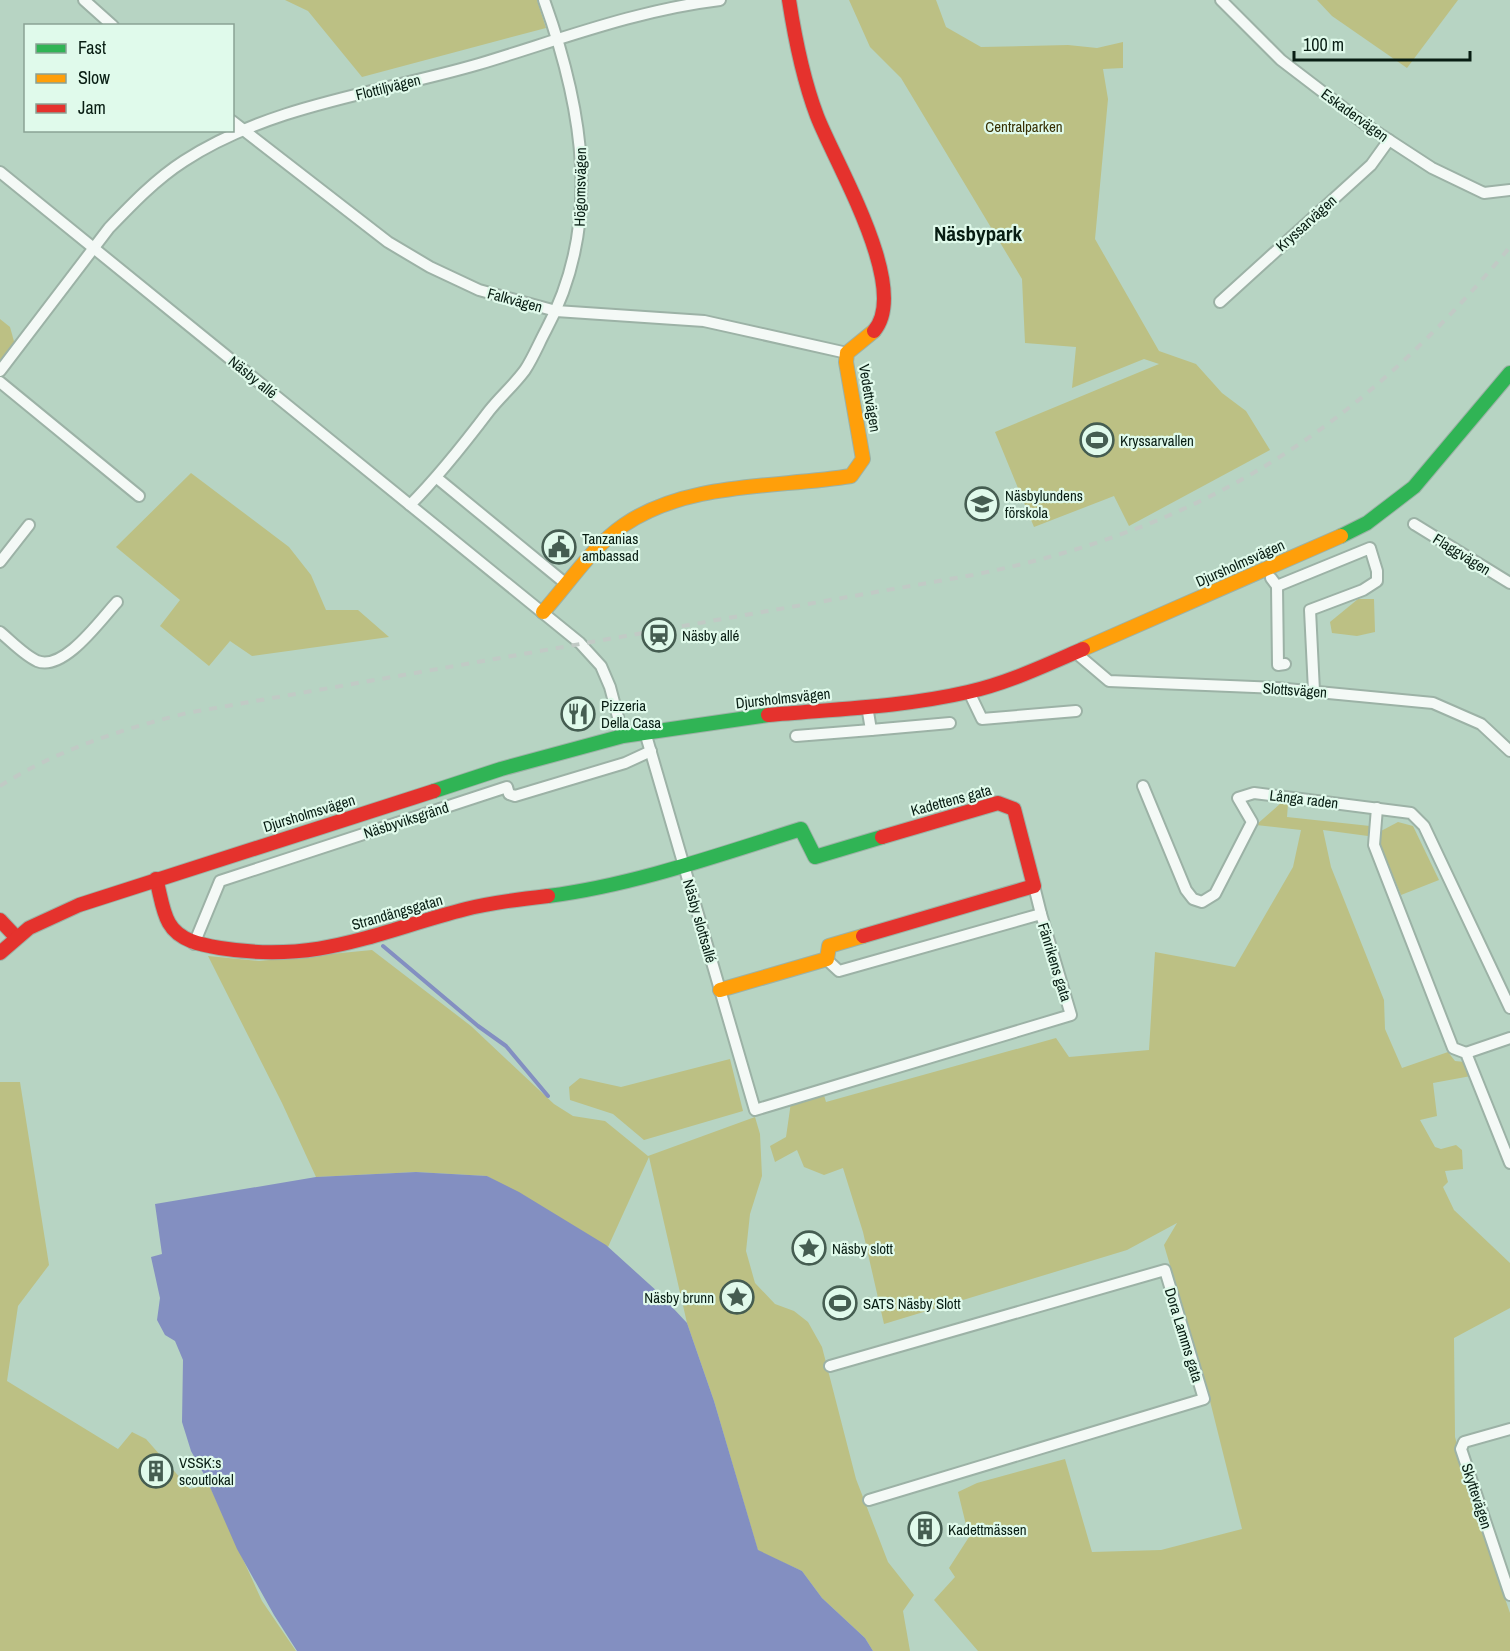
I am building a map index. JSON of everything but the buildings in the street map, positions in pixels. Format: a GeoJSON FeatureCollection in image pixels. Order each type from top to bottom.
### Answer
{"type":"FeatureCollection","features":[{"type":"Feature","properties":{"kind":"street"},"geometry":{"type":"LineString","coordinates":[[84,0],[111,24]]}},
{"type":"Feature","properties":{"kind":"street","name":"Högomsvägen"},"geometry":{"type":"LineString","coordinates":[[410,506],[437,478],[525,369],[556,311],[574,260],[581,224],[583,178],[574,98],[558,37],[544,0]]}},
{"type":"Feature","properties":{"kind":"street","name":"Flottiljvägen"},"geometry":{"type":"LineString","coordinates":[[96,248],[110,228],[159,179],[183,161],[243,129],[358,93],[478,64],[558,37],[629,17],[720,0]]}},
{"type":"Feature","properties":{"kind":"street","name":"Vedettvägen"},"geometry":{"type":"LineString","coordinates":[[543,612],[566,583],[625,525],[647,512],[681,500],[744,488],[851,476],[863,459],[846,362],[847,353],[871,335],[880,324],[884,314],[883,282],[875,254],[816,113],[798,49],[789,0]]}},
{"type":"Feature","properties":{"kind":"street","name":"Eskadervägen"},"geometry":{"type":"LineString","coordinates":[[1221,0],[1281,60],[1389,140],[1432,168],[1484,194],[1510,190]]}},
{"type":"Feature","properties":{"kind":"street","name":"Falkvägen"},"geometry":{"type":"LineString","coordinates":[[234,122],[388,242],[430,267],[479,290],[556,311],[704,321],[847,353]]}},
{"type":"Feature","properties":{"kind":"street","name":"Kryssarvägen"},"geometry":{"type":"LineString","coordinates":[[1220,302],[1371,165],[1389,140]]}},
{"type":"Feature","properties":{"kind":"street","name":"Näsby allé"},"geometry":{"type":"LineString","coordinates":[[0,172],[580,643],[601,666],[610,687],[623,736]]}},
{"type":"Feature","properties":{"kind":"street"},"geometry":{"type":"LineString","coordinates":[[0,371],[96,248]]}},
{"type":"Feature","properties":{"kind":"street","name":"Djursholmsvägen"},"geometry":{"type":"LineString","coordinates":[[0,953],[16,938],[79,905],[501,769],[645,732],[969,692],[1015,678],[1314,549],[1367,523],[1414,487],[1510,373]]}},
{"type":"Feature","properties":{"kind":"street"},"geometry":{"type":"LineString","coordinates":[[0,382],[139,496]]}},
{"type":"Feature","properties":{"kind":"street"},"geometry":{"type":"LineString","coordinates":[[437,478],[566,583]]}},
{"type":"Feature","properties":{"kind":"street","name":"Flaggvägen"},"geometry":{"type":"LineString","coordinates":[[1414,524],[1510,583]]}},
{"type":"Feature","properties":{"kind":"street"},"geometry":{"type":"LineString","coordinates":[[0,562],[29,525]]}},
{"type":"Feature","properties":{"kind":"street"},"geometry":{"type":"LineString","coordinates":[[1285,664],[1278,666],[1274,582],[1370,548],[1377,571],[1377,581],[1363,590],[1311,610],[1314,691]]}},
{"type":"Feature","properties":{"kind":"street"},"geometry":{"type":"LineString","coordinates":[[0,632],[36,660],[50,662],[77,647],[117,602]]}},
{"type":"Feature","properties":{"kind":"street","name":"Slottsvägen"},"geometry":{"type":"LineString","coordinates":[[1076,653],[1109,681],[1314,691],[1433,702],[1481,723],[1510,751]]}},
{"type":"Feature","properties":{"kind":"street"},"geometry":{"type":"LineString","coordinates":[[969,692],[982,719],[1076,711]]}},
{"type":"Feature","properties":{"kind":"street"},"geometry":{"type":"LineString","coordinates":[[867,706],[870,730]]}},
{"type":"Feature","properties":{"kind":"street"},"geometry":{"type":"LineString","coordinates":[[796,736],[950,723]]}},
{"type":"Feature","properties":{"kind":"street","name":"Näsby slottsallé"},"geometry":{"type":"LineString","coordinates":[[645,732],[755,1110]]}},
{"type":"Feature","properties":{"kind":"street","name":"Näsbyviksgränd"},"geometry":{"type":"LineString","coordinates":[[195,944],[219,881],[507,787],[509,794],[515,796],[625,763],[651,752]]}},
{"type":"Feature","properties":{"kind":"street","name":"Långa raden"},"geometry":{"type":"LineString","coordinates":[[1143,786],[1186,890],[1193,899],[1202,902],[1215,894],[1252,822],[1238,798],[1254,793],[1411,813],[1424,826],[1510,1008]]}},
{"type":"Feature","properties":{"kind":"street","name":"Kadettens gata"},"geometry":{"type":"LineString","coordinates":[[684,865],[801,830],[815,857],[998,803],[1009,805],[1014,809],[1034,886]]}},
{"type":"Feature","properties":{"kind":"street"},"geometry":{"type":"LineString","coordinates":[[1377,808],[1374,845],[1453,1048],[1466,1053],[1510,1038]]}},
{"type":"Feature","properties":{"kind":"street","name":"Strandängsgatan"},"geometry":{"type":"LineString","coordinates":[[156,879],[169,924],[195,944],[232,950],[283,953],[326,949],[366,940],[466,909],[585,891],[684,865]]}},
{"type":"Feature","properties":{"kind":"street"},"geometry":{"type":"LineString","coordinates":[[720,990],[826,959],[829,946],[1034,886],[1041,914]]}},
{"type":"Feature","properties":{"kind":"street","name":"Fänrikens gata"},"geometry":{"type":"LineString","coordinates":[[755,1110],[1071,1015],[1041,914],[839,971],[826,959]]}},
{"type":"Feature","properties":{"kind":"street"},"geometry":{"type":"LineString","coordinates":[[0,920],[16,938]]}},
{"type":"Feature","properties":{"kind":"street"},"geometry":{"type":"LineString","coordinates":[[1466,1053],[1510,1163]]}},
{"type":"Feature","properties":{"kind":"street","name":"Dora Lamms gata"},"geometry":{"type":"LineString","coordinates":[[830,1366],[1165,1270],[1204,1399],[869,1500]]}},
{"type":"Feature","properties":{"kind":"street","name":"Skyttevägen"},"geometry":{"type":"LineString","coordinates":[[1510,1429],[1464,1442],[1461,1449],[1510,1595]]}},
{"type":"Feature","properties":{"kind":"green space"},"geometry":{"type":"Polygon","coordinates":[[[285,0],[537,0],[546,28],[362,77],[308,11],[285,0]]]}},
{"type":"Feature","properties":{"kind":"green space","name":"Centralparken"},"geometry":{"type":"Polygon","coordinates":[[[849,0],[936,0],[946,27],[981,47],[1068,45],[1097,48],[1123,42],[1123,68],[1103,69],[1108,99],[1095,239],[1159,351],[1196,364],[1222,393],[1246,411],[1270,450],[1129,526],[1114,496],[1034,527],[995,432],[1159,364],[1144,359],[1072,388],[1076,347],[1025,343],[1022,279],[901,78],[870,47],[849,0]]]}},
{"type":"Feature","properties":{"kind":"green space"},"geometry":{"type":"Polygon","coordinates":[[[1317,0],[1458,0],[1407,68],[1332,16],[1317,0]]]}},
{"type":"Feature","properties":{"kind":"green space"},"geometry":{"type":"Polygon","coordinates":[[[0,319],[10,327],[15,345],[0,362],[0,319]]]}},
{"type":"Feature","properties":{"kind":"green space"},"geometry":{"type":"Polygon","coordinates":[[[191,473],[289,547],[311,575],[326,610],[358,610],[389,637],[252,656],[230,641],[209,666],[160,626],[180,600],[116,547],[191,473]]]}},
{"type":"Feature","properties":{"kind":"green space"},"geometry":{"type":"Polygon","coordinates":[[[1358,599],[1374,599],[1375,632],[1357,636],[1332,633],[1330,622],[1358,599]]]}},
{"type":"Feature","properties":{"kind":"green space"},"geometry":{"type":"Polygon","coordinates":[[[1281,803],[1288,804],[1287,817],[1370,826],[1368,836],[1323,830],[1331,867],[1384,1000],[1385,1029],[1402,1068],[1448,1052],[1455,1061],[1465,1062],[1471,1076],[1433,1083],[1437,1116],[1420,1120],[1435,1147],[1441,1149],[1456,1145],[1462,1150],[1463,1169],[1445,1171],[1448,1182],[1443,1187],[1454,1210],[1510,1263],[1510,1308],[1454,1338],[1455,1437],[1474,1509],[1510,1613],[1510,1651],[978,1651],[934,1600],[955,1577],[949,1568],[969,1537],[958,1492],[977,1483],[1065,1459],[1092,1552],[1161,1550],[1242,1529],[1209,1397],[1164,1245],[1177,1223],[1127,1250],[884,1324],[863,1232],[843,1168],[824,1175],[804,1167],[797,1150],[775,1162],[770,1146],[786,1137],[791,1102],[823,1092],[826,1102],[1056,1038],[1069,1057],[1149,1050],[1155,952],[1235,967],[1293,867],[1301,830],[1256,825],[1281,803]]]}},
{"type":"Feature","properties":{"kind":"green space"},"geometry":{"type":"Polygon","coordinates":[[[1398,822],[1413,826],[1439,880],[1401,895],[1380,845],[1381,831],[1398,822]]]}},
{"type":"Feature","properties":{"kind":"green space"},"geometry":{"type":"Polygon","coordinates":[[[372,950],[471,1026],[554,1104],[573,1116],[605,1121],[648,1156],[755,1117],[760,1134],[762,1176],[750,1214],[746,1251],[755,1283],[775,1304],[794,1311],[808,1322],[822,1347],[856,1479],[888,1562],[914,1595],[903,1611],[910,1651],[873,1651],[865,1638],[822,1598],[802,1571],[758,1551],[714,1401],[687,1323],[649,1157],[608,1247],[487,1176],[416,1172],[316,1177],[282,1103],[208,956],[259,961],[372,950]]]}},
{"type":"Feature","properties":{"kind":"green space"},"geometry":{"type":"Polygon","coordinates":[[[730,1059],[743,1111],[644,1140],[613,1114],[570,1100],[569,1087],[580,1078],[621,1087],[730,1059]]]}},
{"type":"Feature","properties":{"kind":"green space"},"geometry":{"type":"Polygon","coordinates":[[[0,1082],[20,1082],[49,1265],[18,1306],[7,1381],[118,1449],[132,1432],[146,1439],[190,1489],[206,1485],[206,1478],[262,1601],[296,1651],[0,1651],[0,1082]]]}},
{"type":"Feature","properties":{"kind":"water"},"geometry":{"type":"Polygon","coordinates":[[[416,1172],[487,1176],[519,1192],[606,1245],[659,1293],[687,1323],[714,1401],[758,1550],[802,1571],[822,1598],[865,1638],[873,1651],[297,1651],[237,1549],[206,1478],[191,1451],[182,1422],[183,1360],[175,1341],[165,1335],[157,1320],[160,1298],[151,1257],[162,1254],[155,1204],[316,1177],[416,1172]]]}},
{"type":"Feature","properties":{"kind":"waterway"},"geometry":{"type":"LineString","coordinates":[[383,946],[478,1026],[506,1046],[548,1096]]}},
{"type":"Feature","properties":{"kind":"railway"},"geometry":{"type":"LineString","coordinates":[[0,786],[44,762],[90,742],[187,713],[973,575],[1057,555],[1134,530],[1205,499],[1272,462],[1335,418],[1395,368],[1453,311],[1510,247]]}},
{"type":"Feature","properties":{"kind":"traffic: fast"},"geometry":{"type":"LineString","coordinates":[[1341,536],[1367,523],[1414,487],[1510,373]]}},
{"type":"Feature","properties":{"kind":"traffic: fast"},"geometry":{"type":"LineString","coordinates":[[434,791],[501,769],[623,736],[768,715]]}},
{"type":"Feature","properties":{"kind":"traffic: fast"},"geometry":{"type":"LineString","coordinates":[[548,896],[644,877],[801,829],[815,857],[882,837]]}},
{"type":"Feature","properties":{"kind":"traffic: slow"},"geometry":{"type":"LineString","coordinates":[[543,612],[581,566],[612,534],[649,511],[676,500],[705,493],[851,476],[863,459],[846,362],[847,353],[874,331]]}},
{"type":"Feature","properties":{"kind":"traffic: slow"},"geometry":{"type":"LineString","coordinates":[[1083,649],[1341,536]]}},
{"type":"Feature","properties":{"kind":"traffic: slow"},"geometry":{"type":"LineString","coordinates":[[720,990],[827,959],[829,946],[863,936]]}},
{"type":"Feature","properties":{"kind":"traffic: jam"},"geometry":{"type":"LineString","coordinates":[[789,0],[800,59],[812,102],[853,193],[877,256],[883,286],[883,311],[874,331]]}},
{"type":"Feature","properties":{"kind":"traffic: jam"},"geometry":{"type":"LineString","coordinates":[[768,715],[894,704],[968,692],[1012,679],[1083,649]]}},
{"type":"Feature","properties":{"kind":"traffic: jam"},"geometry":{"type":"LineString","coordinates":[[0,953],[29,928],[79,905],[434,791]]}},
{"type":"Feature","properties":{"kind":"traffic: jam"},"geometry":{"type":"LineString","coordinates":[[863,936],[1034,886],[1014,809],[998,803],[882,837]]}},
{"type":"Feature","properties":{"kind":"traffic: jam"},"geometry":{"type":"LineString","coordinates":[[156,879],[169,923],[179,934],[206,945],[255,952],[318,949],[375,936],[476,907],[548,896]]}},
{"type":"Feature","properties":{"kind":"traffic: jam"},"geometry":{"type":"LineString","coordinates":[[0,920],[16,937]]}},
{"type":"Feature","properties":{"kind":"place","name":"Kryssarvallen"},"geometry":{"type":"Point","coordinates":[1097,440]}},
{"type":"Feature","properties":{"kind":"place","name":"Näsbylundens förskola"},"geometry":{"type":"Point","coordinates":[982,504]}},
{"type":"Feature","properties":{"kind":"place","name":"Tanzanias ambassad"},"geometry":{"type":"Point","coordinates":[559,547]}},
{"type":"Feature","properties":{"kind":"place","name":"Näsby allé"},"geometry":{"type":"Point","coordinates":[659,635]}},
{"type":"Feature","properties":{"kind":"place","name":"Pizzeria Della Casa"},"geometry":{"type":"Point","coordinates":[578,714]}},
{"type":"Feature","properties":{"kind":"place","name":"Näsby slott"},"geometry":{"type":"Point","coordinates":[809,1248]}},
{"type":"Feature","properties":{"kind":"place","name":"Näsby brunn"},"geometry":{"type":"Point","coordinates":[737,1297]}},
{"type":"Feature","properties":{"kind":"place","name":"SATS Näsby Slott"},"geometry":{"type":"Point","coordinates":[840,1303]}},
{"type":"Feature","properties":{"kind":"place","name":"VSSK:s scoutlokal"},"geometry":{"type":"Point","coordinates":[156,1471]}},
{"type":"Feature","properties":{"kind":"place","name":"Kadettmässen"},"geometry":{"type":"Point","coordinates":[925,1529]}},
{"type":"Feature","properties":{"kind":"district","name":"Näsbypark"},"geometry":{"type":"Point","coordinates":[978,233]}}]}
